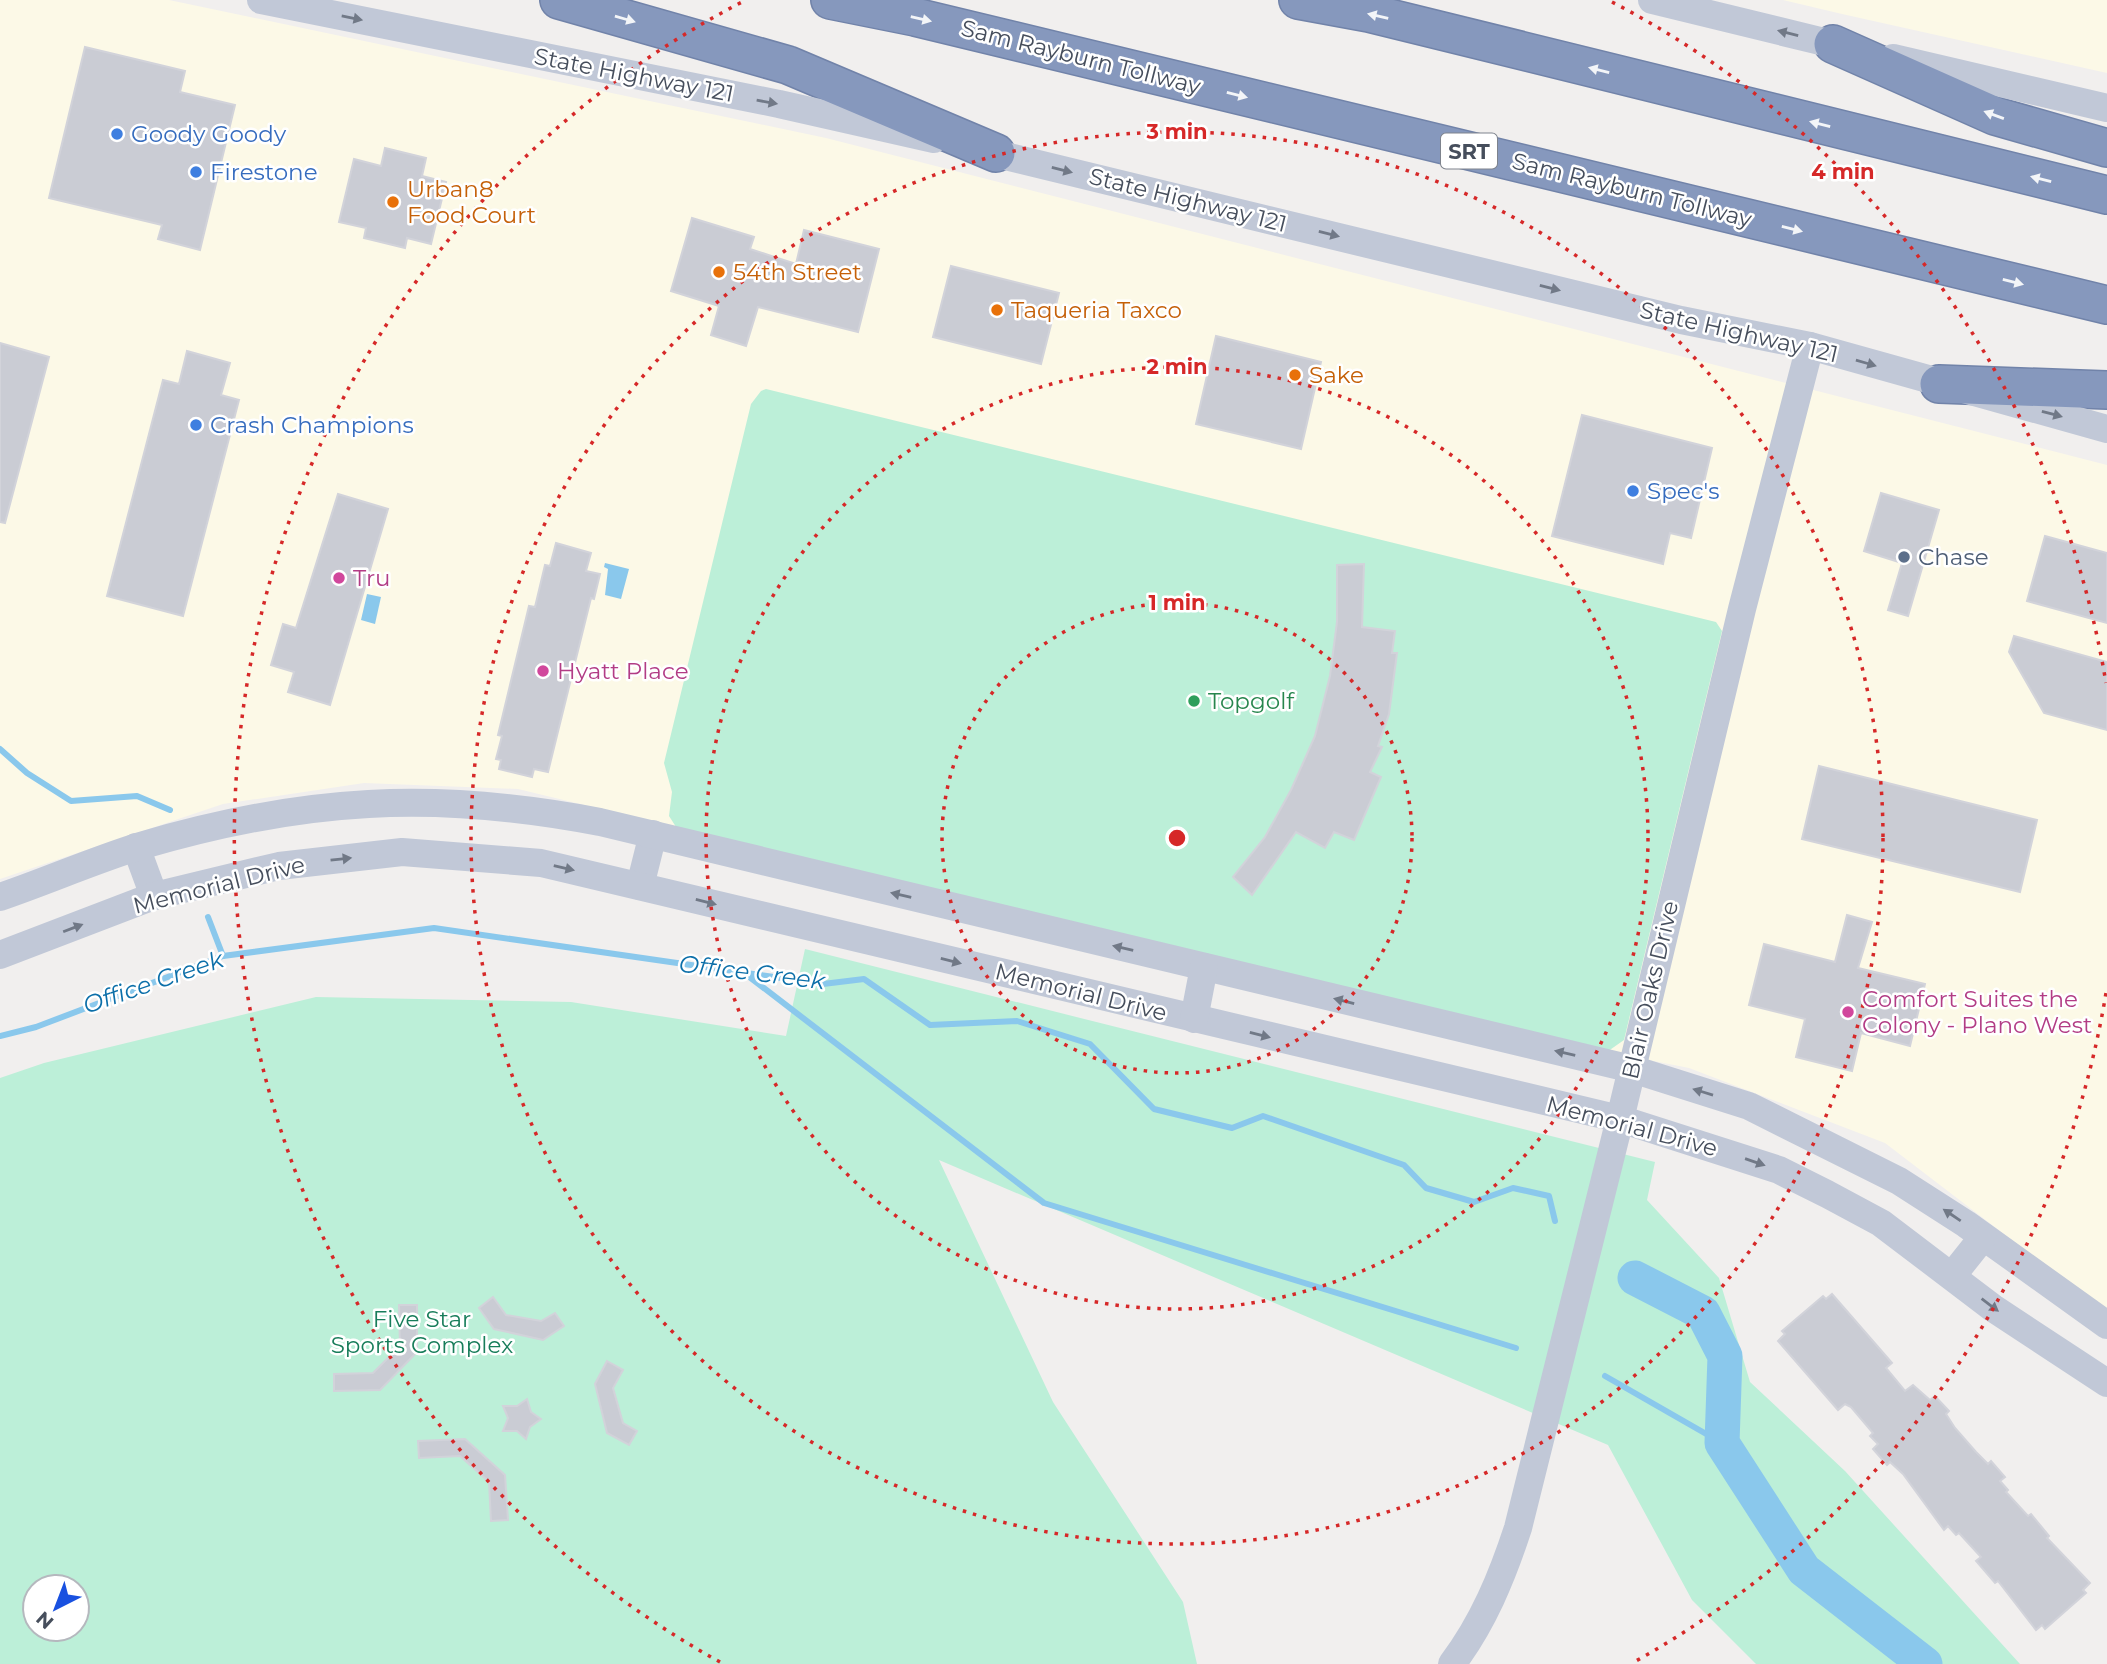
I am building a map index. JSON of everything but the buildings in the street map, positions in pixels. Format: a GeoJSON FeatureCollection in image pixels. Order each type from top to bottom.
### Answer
{"type":"FeatureCollection","features":[{"type":"Feature","properties":{"kind":"highway"},"geometry":{"type":"LineString","coordinates":[[559,0],[788,65],[996,153]]}},
{"type":"Feature","properties":{"kind":"highway","name":"Sam Rayburn Tollway"},"geometry":{"type":"LineString","coordinates":[[830,0],[915,17],[2107,305]]}},
{"type":"Feature","properties":{"kind":"highway"},"geometry":{"type":"LineString","coordinates":[[1298,0],[1382,16],[2107,195]]}},
{"type":"Feature","properties":{"kind":"highway"},"geometry":{"type":"LineString","coordinates":[[1833,44],[1995,116],[2107,148]]}},
{"type":"Feature","properties":{"kind":"highway"},"geometry":{"type":"LineString","coordinates":[[1939,384],[2107,390]]}},
{"type":"Feature","properties":{"kind":"street","name":"State Highway 121"},"geometry":{"type":"LineString","coordinates":[[261,0],[779,104],[996,153],[1681,320],[1810,346],[2107,429]]}},
{"type":"Feature","properties":{"kind":"street"},"geometry":{"type":"LineString","coordinates":[[1652,0],[2107,108]]}},
{"type":"Feature","properties":{"kind":"street","name":"Blair Oaks Drive"},"geometry":{"type":"LineString","coordinates":[[1458,1662],[1506,1566],[1518,1528],[1620,1119],[1729,660],[1810,346]]}},
{"type":"Feature","properties":{"kind":"street"},"geometry":{"type":"LineString","coordinates":[[0,897],[136,847],[193,831],[295,809],[402,802],[464,803],[529,809],[653,834],[1632,1069],[1749,1106],[1899,1181],[2107,1325]]}},
{"type":"Feature","properties":{"kind":"street"},"geometry":{"type":"LineString","coordinates":[[640,886],[653,834]]}},
{"type":"Feature","properties":{"kind":"street"},"geometry":{"type":"LineString","coordinates":[[136,847],[154,896]]}},
{"type":"Feature","properties":{"kind":"street","name":"Memorial Drive"},"geometry":{"type":"LineString","coordinates":[[0,955],[154,896],[279,866],[402,852],[541,863],[1620,1119],[1779,1170],[1881,1223],[1993,1308],[2107,1383]]}},
{"type":"Feature","properties":{"kind":"street"},"geometry":{"type":"LineString","coordinates":[[1194,1019],[1204,967]]}},
{"type":"Feature","properties":{"kind":"street"},"geometry":{"type":"LineString","coordinates":[[1952,1276],[1983,1237]]}},
{"type":"Feature","properties":{"kind":"shaded area"},"geometry":{"type":"Polygon","coordinates":[[[0,0],[169,0],[826,138],[2107,465],[2107,1313],[1885,1143],[1689,1068],[1598,1050],[518,789],[364,783],[223,804],[0,879],[0,0]]]}},
{"type":"Feature","properties":{"kind":"shaded area"},"geometry":{"type":"Polygon","coordinates":[[[1783,0],[2107,0],[2107,73],[1842,14],[1783,0]]]}},
{"type":"Feature","properties":{"kind":"green space","name":"Topgolf"},"geometry":{"type":"Polygon","coordinates":[[[766,389],[1716,622],[1722,631],[1624,1040],[1604,1054],[678,830],[669,816],[672,792],[664,763],[751,404],[761,391],[766,389]]]}},
{"type":"Feature","properties":{"kind":"green space","name":"Five Star Sports Complex"},"geometry":{"type":"Polygon","coordinates":[[[805,949],[1655,1162],[1647,1200],[1719,1278],[1750,1382],[1845,1471],[2020,1664],[1756,1664],[1692,1600],[1608,1445],[939,1160],[1053,1402],[1183,1602],[1197,1664],[0,1664],[0,1078],[44,1063],[316,997],[571,1002],[786,1036],[805,949]]]}},
{"type":"Feature","properties":{"kind":"water"},"geometry":{"type":"Polygon","coordinates":[[[605,563],[629,569],[621,599],[605,595],[608,569],[604,567],[605,563]]]}},
{"type":"Feature","properties":{"kind":"water"},"geometry":{"type":"Polygon","coordinates":[[[367,594],[381,597],[375,624],[361,620],[367,594]]]}},
{"type":"Feature","properties":{"kind":"waterway"},"geometry":{"type":"LineString","coordinates":[[0,749],[27,773],[71,801],[137,796],[170,810]]}},
{"type":"Feature","properties":{"kind":"waterway"},"geometry":{"type":"LineString","coordinates":[[208,917],[223,956]]}},
{"type":"Feature","properties":{"kind":"waterway","name":"Office Creek"},"geometry":{"type":"LineString","coordinates":[[0,1036],[36,1027],[223,956],[434,928],[823,984],[864,979],[930,1025],[1017,1021],[1090,1044],[1154,1109],[1232,1128],[1263,1116],[1404,1165],[1426,1188],[1474,1202],[1513,1188],[1549,1196],[1555,1221]]}},
{"type":"Feature","properties":{"kind":"waterway"},"geometry":{"type":"LineString","coordinates":[[743,972],[1044,1203],[1516,1348]]}},
{"type":"Feature","properties":{"kind":"waterway","name":"Office Creek"},"geometry":{"type":"LineString","coordinates":[[1635,1278],[1703,1313],[1725,1356],[1722,1443],[1804,1570],[1925,1664]]}},
{"type":"Feature","properties":{"kind":"waterway"},"geometry":{"type":"LineString","coordinates":[[1605,1376],[1722,1443]]}},
{"type":"Feature","properties":{"kind":"place","name":"Goody Goody"},"geometry":{"type":"Point","coordinates":[117,134]}},
{"type":"Feature","properties":{"kind":"place","name":"Firestone"},"geometry":{"type":"Point","coordinates":[196,172]}},
{"type":"Feature","properties":{"kind":"place","name":"Urban8 Food Court"},"geometry":{"type":"Point","coordinates":[393,202]}},
{"type":"Feature","properties":{"kind":"place","name":"54th Street"},"geometry":{"type":"Point","coordinates":[719,272]}},
{"type":"Feature","properties":{"kind":"place","name":"Taqueria Taxco"},"geometry":{"type":"Point","coordinates":[997,310]}},
{"type":"Feature","properties":{"kind":"place","name":"Sake"},"geometry":{"type":"Point","coordinates":[1295,375]}},
{"type":"Feature","properties":{"kind":"place","name":"Crash Champions"},"geometry":{"type":"Point","coordinates":[196,425]}},
{"type":"Feature","properties":{"kind":"place","name":"Spec's"},"geometry":{"type":"Point","coordinates":[1633,491]}},
{"type":"Feature","properties":{"kind":"place","name":"Chase"},"geometry":{"type":"Point","coordinates":[1904,557]}},
{"type":"Feature","properties":{"kind":"place","name":"Tru"},"geometry":{"type":"Point","coordinates":[339,578]}},
{"type":"Feature","properties":{"kind":"place","name":"Hyatt Place"},"geometry":{"type":"Point","coordinates":[543,671]}},
{"type":"Feature","properties":{"kind":"place","name":"Topgolf"},"geometry":{"type":"Point","coordinates":[1194,701]}},
{"type":"Feature","properties":{"kind":"place","name":"Comfort Suites the Colony - Plano West"},"geometry":{"type":"Point","coordinates":[1848,1012]}}]}
